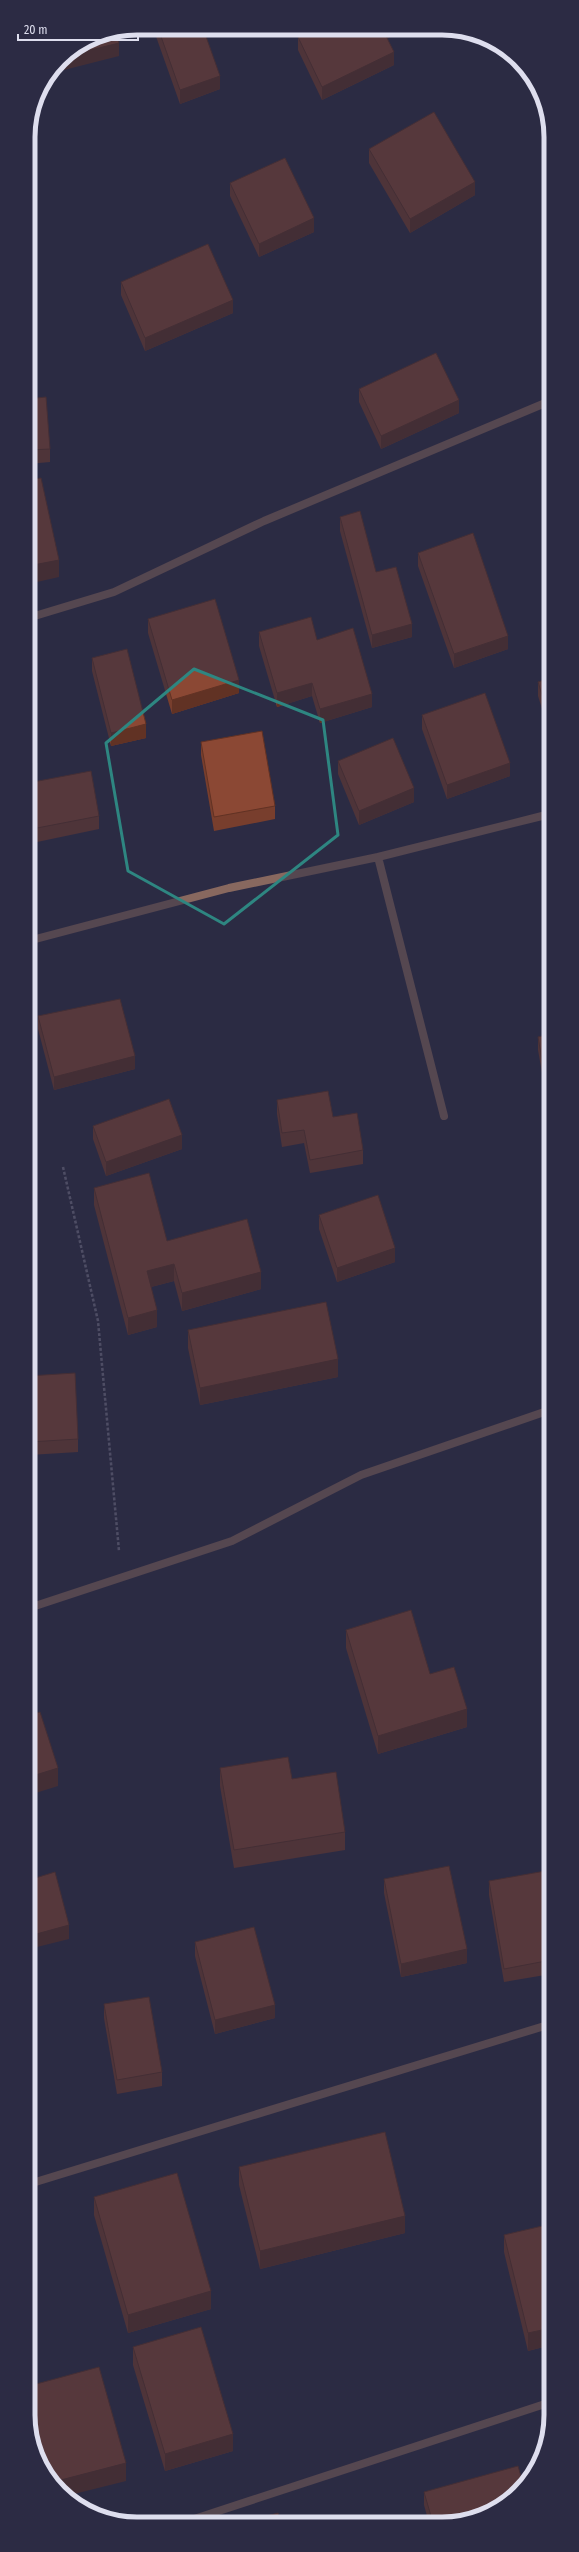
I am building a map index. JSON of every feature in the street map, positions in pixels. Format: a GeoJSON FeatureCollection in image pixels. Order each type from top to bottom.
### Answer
{"type":"FeatureCollection","features":[{"type":"Feature","properties":{"kind":"street"},"geometry":{"type":"LineString","coordinates":[[35,616],[114,592],[264,521],[544,404]]}},
{"type":"Feature","properties":{"kind":"street"},"geometry":{"type":"LineString","coordinates":[[35,939],[229,888],[378,857],[544,816]]}},
{"type":"Feature","properties":{"kind":"street"},"geometry":{"type":"LineString","coordinates":[[378,857],[444,1116]]}},
{"type":"Feature","properties":{"kind":"street"},"geometry":{"type":"LineString","coordinates":[[35,1606],[232,1541],[361,1475],[544,1412]]}},
{"type":"Feature","properties":{"kind":"street"},"geometry":{"type":"LineString","coordinates":[[35,2182],[544,2026]]}},
{"type":"Feature","properties":{"kind":"street"},"geometry":{"type":"LineString","coordinates":[[200,2517],[544,2404]]}},
{"type":"Feature","properties":{"kind":"path"},"geometry":{"type":"LineString","coordinates":[[64,1167],[98,1321],[122,1577]]}},
{"type":"Feature","properties":{"kind":"highlighted area"},"geometry":{"type":"Polygon","coordinates":[[[194,669],[323,720],[338,835],[224,924],[128,871],[106,743],[194,669]]]}},
{"type":"Feature","properties":{"kind":"building"},"geometry":{"type":"Polygon","coordinates":[[[160,35],[205,35],[220,76],[180,90],[160,35]]]}},
{"type":"Feature","properties":{"kind":"building"},"geometry":{"type":"Polygon","coordinates":[[[302,35],[386,35],[394,52],[322,87],[298,37],[302,35]]]}},
{"type":"Feature","properties":{"kind":"building"},"geometry":{"type":"Polygon","coordinates":[[[117,37],[119,43],[79,53],[104,40],[117,37]]]}},
{"type":"Feature","properties":{"kind":"building"},"geometry":{"type":"Polygon","coordinates":[[[434,112],[475,182],[410,219],[369,149],[434,112]]]}},
{"type":"Feature","properties":{"kind":"building"},"geometry":{"type":"Polygon","coordinates":[[[285,158],[314,218],[259,244],[230,183],[285,158]]]}},
{"type":"Feature","properties":{"kind":"building"},"geometry":{"type":"Polygon","coordinates":[[[208,244],[233,300],[145,338],[121,282],[208,244]]]}},
{"type":"Feature","properties":{"kind":"building"},"geometry":{"type":"Polygon","coordinates":[[[436,353],[459,400],[381,436],[359,389],[436,353]]]}},
{"type":"Feature","properties":{"kind":"building"},"geometry":{"type":"Polygon","coordinates":[[[46,397],[50,449],[35,450],[35,398],[46,397]]]}},
{"type":"Feature","properties":{"kind":"building"},"geometry":{"type":"Polygon","coordinates":[[[41,478],[59,560],[35,565],[35,479],[41,478]]]}},
{"type":"Feature","properties":{"kind":"building"},"geometry":{"type":"Polygon","coordinates":[[[360,511],[376,572],[396,567],[412,624],[372,635],[340,517],[360,511]]]}},
{"type":"Feature","properties":{"kind":"building"},"geometry":{"type":"Polygon","coordinates":[[[473,533],[508,636],[454,654],[418,553],[473,533]]]}},
{"type":"Feature","properties":{"kind":"building"},"geometry":{"type":"Polygon","coordinates":[[[215,599],[239,680],[172,700],[148,619],[215,599]]]}},
{"type":"Feature","properties":{"kind":"building"},"geometry":{"type":"Polygon","coordinates":[[[311,617],[317,640],[353,628],[372,694],[320,709],[312,683],[277,693],[259,632],[311,617]]]}},
{"type":"Feature","properties":{"kind":"building"},"geometry":{"type":"Polygon","coordinates":[[[127,649],[146,724],[111,733],[92,658],[127,649]]]}},
{"type":"Feature","properties":{"kind":"building"},"geometry":{"type":"Polygon","coordinates":[[[544,680],[544,701],[538,682],[544,680]]]}},
{"type":"Feature","properties":{"kind":"building"},"geometry":{"type":"Polygon","coordinates":[[[485,693],[510,763],[447,785],[422,715],[485,693]]]}},
{"type":"Feature","properties":{"kind":"building"},"geometry":{"type":"Polygon","coordinates":[[[262,731],[275,806],[214,817],[201,742],[262,731]]]}},
{"type":"Feature","properties":{"kind":"building"},"geometry":{"type":"Polygon","coordinates":[[[393,738],[414,788],[359,811],[338,761],[393,738]]]}},
{"type":"Feature","properties":{"kind":"building"},"geometry":{"type":"Polygon","coordinates":[[[91,771],[99,816],[37,828],[35,818],[35,782],[91,771]]]}},
{"type":"Feature","properties":{"kind":"building"},"geometry":{"type":"Polygon","coordinates":[[[120,999],[135,1056],[54,1077],[38,1016],[120,999]]]}},
{"type":"Feature","properties":{"kind":"building"},"geometry":{"type":"Polygon","coordinates":[[[544,1036],[544,1071],[538,1037],[544,1036]]]}},
{"type":"Feature","properties":{"kind":"building"},"geometry":{"type":"Polygon","coordinates":[[[328,1091],[333,1117],[357,1113],[363,1150],[310,1160],[304,1130],[282,1133],[277,1100],[328,1091]]]}},
{"type":"Feature","properties":{"kind":"building"},"geometry":{"type":"Polygon","coordinates":[[[169,1099],[182,1135],[106,1162],[93,1126],[169,1099]]]}},
{"type":"Feature","properties":{"kind":"building"},"geometry":{"type":"Polygon","coordinates":[[[149,1173],[167,1241],[247,1219],[261,1272],[182,1293],[174,1264],[147,1271],[157,1310],[128,1318],[94,1188],[149,1173]]]}},
{"type":"Feature","properties":{"kind":"building"},"geometry":{"type":"Polygon","coordinates":[[[378,1195],[395,1248],[337,1268],[319,1215],[378,1195]]]}},
{"type":"Feature","properties":{"kind":"building"},"geometry":{"type":"Polygon","coordinates":[[[326,1302],[338,1359],[200,1388],[188,1330],[326,1302]]]}},
{"type":"Feature","properties":{"kind":"building"},"geometry":{"type":"Polygon","coordinates":[[[75,1373],[78,1439],[35,1442],[35,1376],[75,1373]]]}},
{"type":"Feature","properties":{"kind":"building"},"geometry":{"type":"Polygon","coordinates":[[[411,1610],[430,1674],[454,1667],[467,1709],[378,1736],[346,1630],[411,1610]]]}},
{"type":"Feature","properties":{"kind":"building"},"geometry":{"type":"Polygon","coordinates":[[[40,1712],[58,1768],[35,1775],[35,1713],[40,1712]]]}},
{"type":"Feature","properties":{"kind":"building"},"geometry":{"type":"Polygon","coordinates":[[[288,1757],[292,1779],[336,1772],[345,1832],[234,1850],[220,1768],[288,1757]]]}},
{"type":"Feature","properties":{"kind":"building"},"geometry":{"type":"Polygon","coordinates":[[[449,1866],[467,1949],[401,1964],[384,1879],[449,1866]]]}},
{"type":"Feature","properties":{"kind":"building"},"geometry":{"type":"Polygon","coordinates":[[[544,1871],[544,1961],[504,1969],[489,1881],[544,1871]]]}},
{"type":"Feature","properties":{"kind":"building"},"geometry":{"type":"Polygon","coordinates":[[[55,1872],[69,1925],[35,1934],[35,1878],[55,1872]]]}},
{"type":"Feature","properties":{"kind":"building"},"geometry":{"type":"Polygon","coordinates":[[[254,1927],[275,2005],[215,2020],[195,1942],[254,1927]]]}},
{"type":"Feature","properties":{"kind":"building"},"geometry":{"type":"Polygon","coordinates":[[[149,1997],[162,2072],[117,2080],[104,2004],[149,1997]]]}},
{"type":"Feature","properties":{"kind":"building"},"geometry":{"type":"Polygon","coordinates":[[[385,2132],[405,2216],[260,2251],[239,2167],[385,2132]]]}},
{"type":"Feature","properties":{"kind":"building"},"geometry":{"type":"Polygon","coordinates":[[[177,2173],[211,2291],[128,2315],[94,2197],[177,2173]]]}},
{"type":"Feature","properties":{"kind":"building"},"geometry":{"type":"Polygon","coordinates":[[[544,2226],[544,2330],[528,2333],[504,2235],[544,2226]]]}},
{"type":"Feature","properties":{"kind":"building"},"geometry":{"type":"Polygon","coordinates":[[[201,2327],[233,2434],[165,2454],[133,2347],[201,2327]]]}},
{"type":"Feature","properties":{"kind":"building"},"geometry":{"type":"Polygon","coordinates":[[[99,2367],[126,2463],[59,2480],[45,2460],[38,2442],[35,2415],[35,2384],[99,2367]]]}},
{"type":"Feature","properties":{"kind":"building"},"geometry":{"type":"Polygon","coordinates":[[[518,2466],[522,2479],[509,2492],[487,2507],[469,2514],[455,2516],[431,2517],[424,2492],[518,2466]]]}},
{"type":"Feature","properties":{"kind":"building"},"geometry":{"type":"Polygon","coordinates":[[[278,2513],[279,2517],[263,2517],[278,2513]]]}}]}
